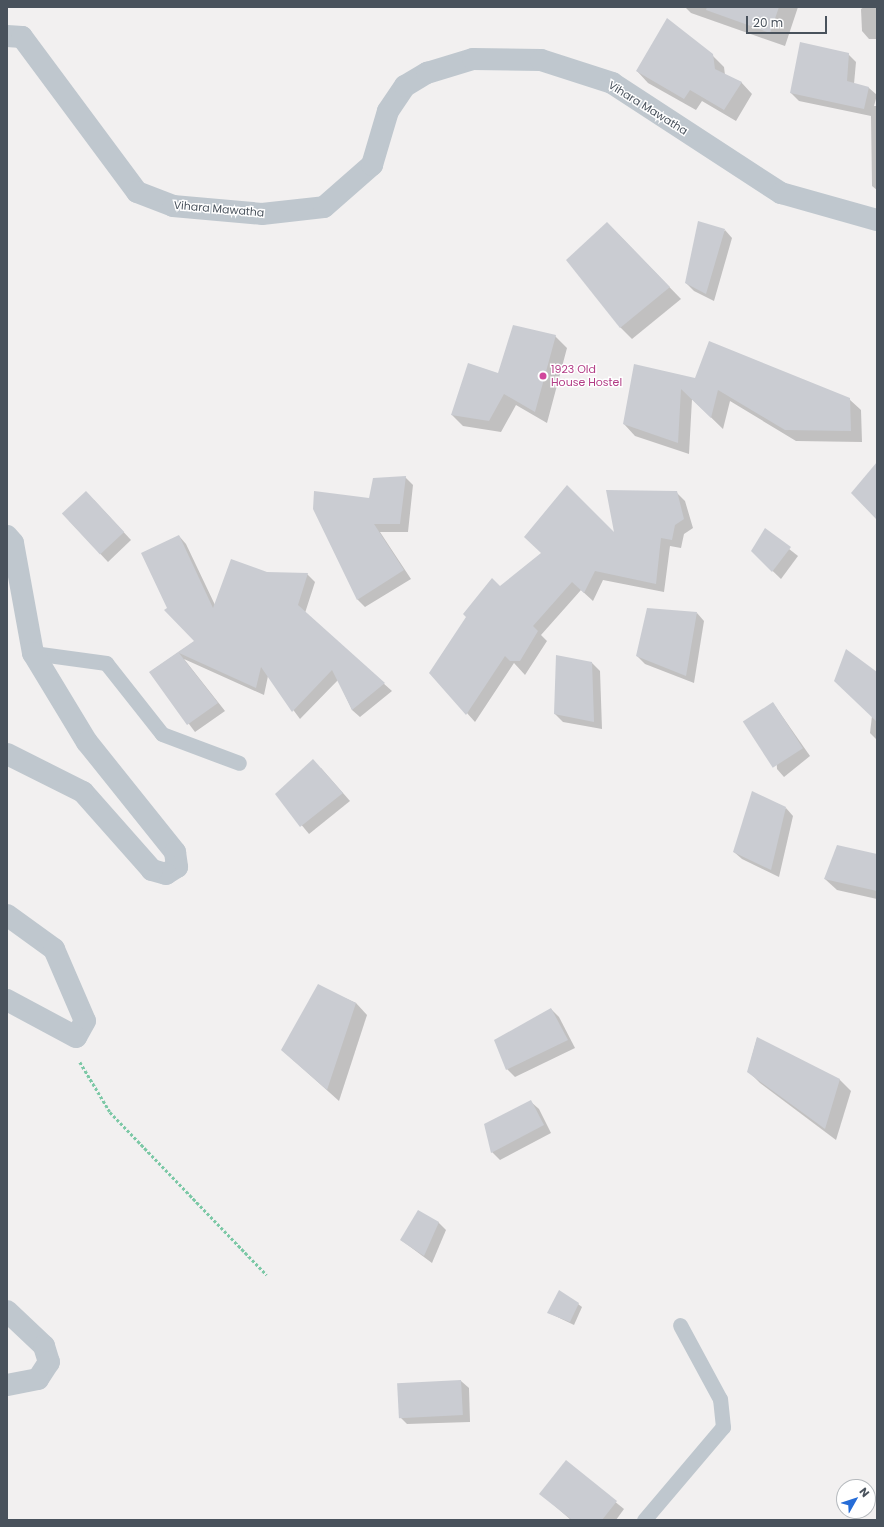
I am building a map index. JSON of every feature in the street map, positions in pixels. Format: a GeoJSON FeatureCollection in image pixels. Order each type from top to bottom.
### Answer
{"type":"FeatureCollection","features":[{"type":"Feature","properties":{"kind":"street","name":"Vihara Mawatha"},"geometry":{"type":"LineString","coordinates":[[7,36],[22,37],[137,192],[173,206],[262,214],[324,208],[372,165],[388,111],[405,86],[427,73],[473,59],[542,60],[612,83],[781,193],[877,220]]}},
{"type":"Feature","properties":{"kind":"street"},"geometry":{"type":"LineString","coordinates":[[7,536],[13,543],[33,653],[87,742],[175,852],[177,867],[166,874],[152,870],[83,792],[7,754]]}},
{"type":"Feature","properties":{"kind":"street"},"geometry":{"type":"LineString","coordinates":[[7,914],[54,949],[85,1021],[76,1038],[7,1000]]}},
{"type":"Feature","properties":{"kind":"street"},"geometry":{"type":"LineString","coordinates":[[7,1312],[44,1346],[49,1362],[38,1379],[7,1386]]}},
{"type":"Feature","properties":{"kind":"lane"},"geometry":{"type":"LineString","coordinates":[[33,653],[106,663],[162,734],[239,763]]}},
{"type":"Feature","properties":{"kind":"lane"},"geometry":{"type":"LineString","coordinates":[[644,1520],[723,1427],[720,1399],[680,1325]]}},
{"type":"Feature","properties":{"kind":"path"},"geometry":{"type":"LineString","coordinates":[[76,1038],[80,1064],[110,1112],[267,1275]]}},
{"type":"Feature","properties":{"kind":"building"},"geometry":{"type":"Polygon","coordinates":[[[707,7],[779,7],[770,33],[706,10],[707,7]]]}},
{"type":"Feature","properties":{"kind":"building"},"geometry":{"type":"Polygon","coordinates":[[[667,18],[713,54],[715,69],[742,82],[724,110],[690,90],[684,99],[636,71],[667,18]]]}},
{"type":"Feature","properties":{"kind":"building"},"geometry":{"type":"Polygon","coordinates":[[[800,42],[849,53],[847,81],[869,87],[864,109],[790,93],[800,42]]]}},
{"type":"Feature","properties":{"kind":"building"},"geometry":{"type":"Polygon","coordinates":[[[698,221],[725,229],[706,294],[685,283],[698,221]]]}},
{"type":"Feature","properties":{"kind":"building"},"geometry":{"type":"Polygon","coordinates":[[[607,222],[670,287],[620,328],[566,260],[607,222]]]}},
{"type":"Feature","properties":{"kind":"building"},"geometry":{"type":"Polygon","coordinates":[[[513,325],[556,335],[535,412],[504,394],[489,421],[451,415],[468,363],[498,373],[513,325]]]}},
{"type":"Feature","properties":{"kind":"building"},"geometry":{"type":"Polygon","coordinates":[[[709,341],[850,398],[851,431],[785,430],[718,390],[711,418],[681,389],[678,443],[623,424],[634,364],[695,378],[709,341]]]}},
{"type":"Feature","properties":{"kind":"building"},"geometry":{"type":"Polygon","coordinates":[[[877,462],[877,520],[851,493],[877,462]]]}},
{"type":"Feature","properties":{"kind":"building"},"geometry":{"type":"Polygon","coordinates":[[[406,476],[400,524],[374,524],[404,570],[357,600],[313,509],[314,491],[369,498],[373,478],[406,476]]]}},
{"type":"Feature","properties":{"kind":"building"},"geometry":{"type":"Polygon","coordinates":[[[567,485],[614,532],[606,490],[677,491],[684,519],[675,525],[672,540],[661,538],[656,584],[595,571],[584,593],[572,582],[533,626],[538,631],[520,661],[510,661],[505,656],[466,715],[429,673],[466,617],[463,614],[492,578],[500,586],[541,553],[524,537],[567,485]]]}},
{"type":"Feature","properties":{"kind":"building"},"geometry":{"type":"Polygon","coordinates":[[[86,491],[124,532],[100,554],[62,514],[86,491]]]}},
{"type":"Feature","properties":{"kind":"building"},"geometry":{"type":"Polygon","coordinates":[[[765,528],[791,547],[772,572],[751,551],[765,528]]]}},
{"type":"Feature","properties":{"kind":"building"},"geometry":{"type":"Polygon","coordinates":[[[179,535],[213,608],[231,559],[267,572],[308,573],[298,605],[385,683],[352,710],[332,670],[292,712],[261,667],[256,688],[179,653],[218,703],[187,725],[149,672],[194,641],[164,610],[167,608],[141,553],[179,535]]]}},
{"type":"Feature","properties":{"kind":"building"},"geometry":{"type":"Polygon","coordinates":[[[647,608],[697,612],[686,676],[636,656],[647,608]]]}},
{"type":"Feature","properties":{"kind":"building"},"geometry":{"type":"Polygon","coordinates":[[[846,649],[877,672],[877,722],[834,681],[846,649]]]}},
{"type":"Feature","properties":{"kind":"building"},"geometry":{"type":"Polygon","coordinates":[[[556,655],[592,662],[594,722],[554,714],[556,655]]]}},
{"type":"Feature","properties":{"kind":"building"},"geometry":{"type":"Polygon","coordinates":[[[773,702],[803,748],[773,768],[743,722],[773,702]]]}},
{"type":"Feature","properties":{"kind":"building"},"geometry":{"type":"Polygon","coordinates":[[[313,759],[343,793],[300,827],[275,794],[313,759]]]}},
{"type":"Feature","properties":{"kind":"building"},"geometry":{"type":"Polygon","coordinates":[[[752,791],[786,807],[771,870],[733,852],[752,791]]]}},
{"type":"Feature","properties":{"kind":"building"},"geometry":{"type":"Polygon","coordinates":[[[837,845],[877,854],[877,891],[824,879],[837,845]]]}},
{"type":"Feature","properties":{"kind":"building"},"geometry":{"type":"Polygon","coordinates":[[[318,984],[356,1003],[327,1090],[281,1050],[318,984]]]}},
{"type":"Feature","properties":{"kind":"building"},"geometry":{"type":"Polygon","coordinates":[[[551,1008],[568,1040],[506,1070],[494,1040],[551,1008]]]}},
{"type":"Feature","properties":{"kind":"building"},"geometry":{"type":"Polygon","coordinates":[[[757,1037],[840,1079],[825,1129],[747,1072],[757,1037]]]}},
{"type":"Feature","properties":{"kind":"building"},"geometry":{"type":"Polygon","coordinates":[[[531,1100],[544,1125],[491,1153],[484,1124],[531,1100]]]}},
{"type":"Feature","properties":{"kind":"building"},"geometry":{"type":"Polygon","coordinates":[[[418,1210],[439,1222],[424,1256],[400,1240],[418,1210]]]}},
{"type":"Feature","properties":{"kind":"building"},"geometry":{"type":"Polygon","coordinates":[[[559,1290],[579,1303],[570,1322],[547,1313],[559,1290]]]}},
{"type":"Feature","properties":{"kind":"building"},"geometry":{"type":"Polygon","coordinates":[[[461,1380],[463,1415],[399,1418],[397,1383],[461,1380]]]}},
{"type":"Feature","properties":{"kind":"building"},"geometry":{"type":"Polygon","coordinates":[[[566,1460],[617,1501],[602,1520],[572,1520],[539,1494],[566,1460]]]}},
{"type":"Feature","properties":{"kind":"place","name":"1923 Old House Hostel"},"geometry":{"type":"Point","coordinates":[543,376]}}]}
